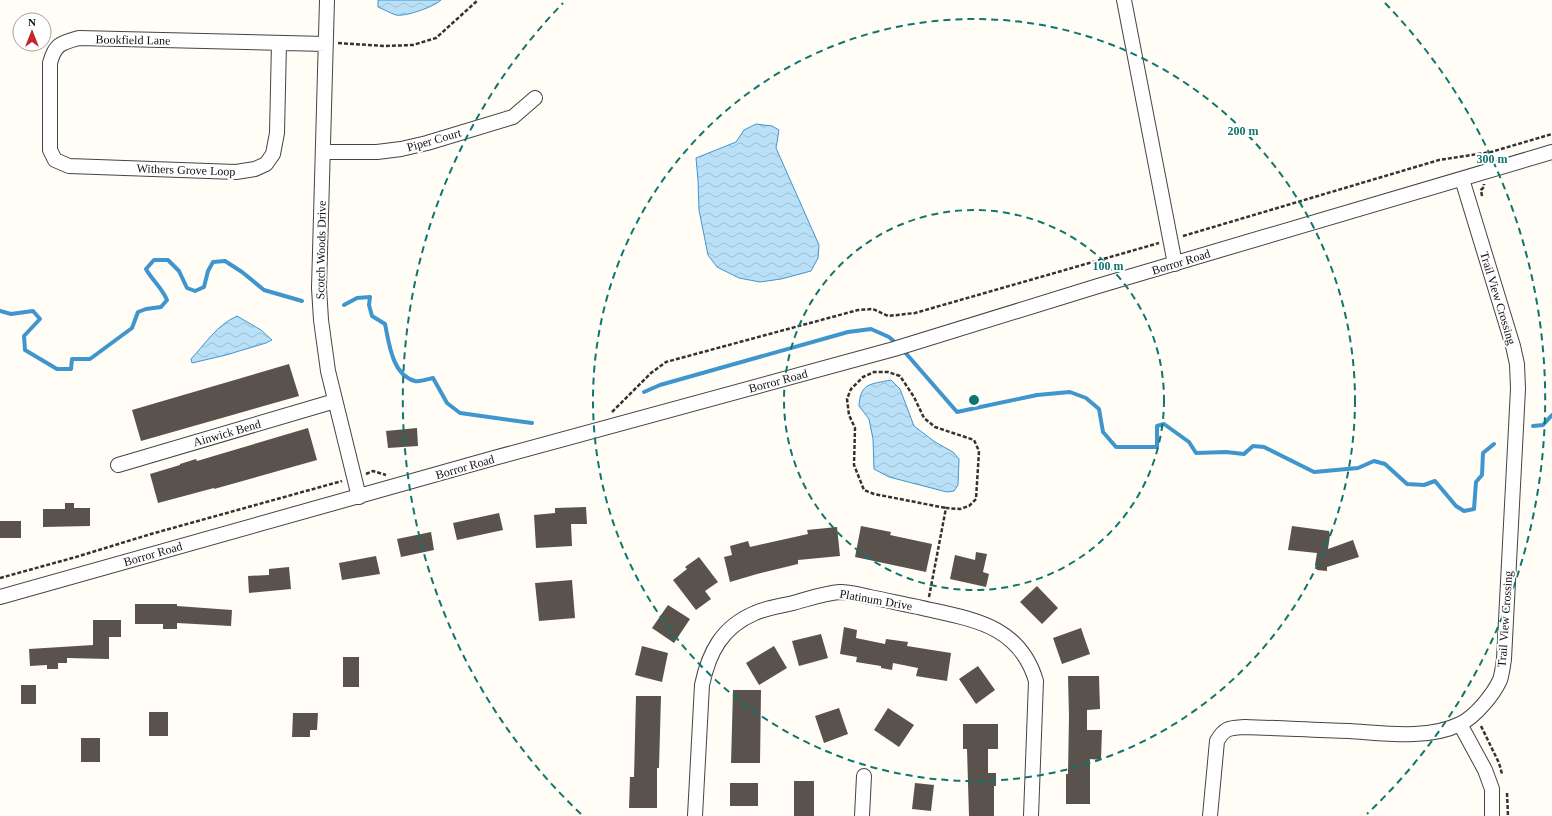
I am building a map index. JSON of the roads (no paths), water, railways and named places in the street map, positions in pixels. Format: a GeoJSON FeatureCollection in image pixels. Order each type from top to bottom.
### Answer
{"type":"FeatureCollection","features":[{"type":"Feature","properties":{"kind":"street","name":"Scotch Woods Drive"},"geometry":{"type":"LineString","coordinates":[[328,0],[319,288],[324,349],[335,401],[359,497]]}},
{"type":"Feature","properties":{"kind":"street"},"geometry":{"type":"LineString","coordinates":[[1124,0],[1175,264]]}},
{"type":"Feature","properties":{"kind":"street","name":"Bookfield Lane"},"geometry":{"type":"LineString","coordinates":[[55,160],[50,150],[50,63],[53,51],[63,43],[79,38],[326,43]]}},
{"type":"Feature","properties":{"kind":"street","name":"Withers Grove Loop"},"geometry":{"type":"LineString","coordinates":[[55,160],[69,166],[236,172],[255,169],[266,164],[273,154],[277,133],[279,43]]}},
{"type":"Feature","properties":{"kind":"street","name":"Piper Court"},"geometry":{"type":"LineString","coordinates":[[323,152],[377,152],[401,149],[427,143],[513,117],[535,98]]}},
{"type":"Feature","properties":{"kind":"street","name":"Borror Road"},"geometry":{"type":"LineString","coordinates":[[0,597],[494,458],[900,347],[1552,152]]}},
{"type":"Feature","properties":{"kind":"street","name":"Trail View Crossing"},"geometry":{"type":"LineString","coordinates":[[1210,816],[1217,741],[1222,732],[1232,728],[1245,727],[1401,734],[1434,732],[1460,724],[1478,710],[1491,695],[1500,679],[1504,659],[1518,388],[1517,364],[1514,346],[1462,179]]}},
{"type":"Feature","properties":{"kind":"street","name":"Ainwick Bend"},"geometry":{"type":"LineString","coordinates":[[118,465],[335,401]]}},
{"type":"Feature","properties":{"kind":"street","name":"Platinum Drive"},"geometry":{"type":"LineString","coordinates":[[695,816],[702,685],[706,667],[715,645],[734,624],[755,612],[827,594],[841,592],[963,618],[993,628],[1009,638],[1019,647],[1033,671],[1036,681],[1030,816]]}},
{"type":"Feature","properties":{"kind":"street"},"geometry":{"type":"LineString","coordinates":[[1460,724],[1485,770],[1492,789],[1492,816]]}},
{"type":"Feature","properties":{"kind":"street"},"geometry":{"type":"LineString","coordinates":[[862,816],[864,776]]}},
{"type":"Feature","properties":{"kind":"water"},"geometry":{"type":"Polygon","coordinates":[[[378,0],[441,0],[412,13],[396,15],[378,7],[378,0]]]}},
{"type":"Feature","properties":{"kind":"water"},"geometry":{"type":"Polygon","coordinates":[[[756,124],[772,126],[779,130],[776,148],[819,245],[818,258],[811,271],[781,279],[760,282],[739,278],[717,267],[708,255],[699,210],[696,158],[736,142],[744,130],[756,124]]]}},
{"type":"Feature","properties":{"kind":"water"},"geometry":{"type":"Polygon","coordinates":[[[237,316],[261,330],[272,340],[226,355],[192,363],[191,359],[212,335],[223,324],[237,316]]]}},
{"type":"Feature","properties":{"kind":"water"},"geometry":{"type":"Polygon","coordinates":[[[891,380],[900,389],[914,426],[935,442],[953,452],[959,459],[958,485],[954,491],[947,492],[889,477],[874,469],[873,439],[869,419],[859,406],[860,398],[864,389],[868,386],[891,380]]]}},
{"type":"Feature","properties":{"kind":"waterway"},"geometry":{"type":"LineString","coordinates":[[0,311],[11,314],[33,311],[40,319],[24,336],[25,350],[57,369],[71,369],[72,359],[90,359],[132,328],[138,312],[146,309],[161,307],[167,300],[146,269],[154,260],[168,260],[179,271],[187,288],[195,291],[204,287],[208,271],[213,262],[225,261],[242,272],[264,290],[302,301]]}},
{"type":"Feature","properties":{"kind":"waterway"},"geometry":{"type":"LineString","coordinates":[[344,305],[357,298],[370,297],[369,305],[372,316],[385,324],[390,349],[396,365],[401,372],[407,378],[415,381],[433,378],[447,403],[460,413],[532,423]]}},
{"type":"Feature","properties":{"kind":"waterway"},"geometry":{"type":"LineString","coordinates":[[644,392],[660,385],[848,332],[871,329],[889,337],[898,345]]}},
{"type":"Feature","properties":{"kind":"waterway"},"geometry":{"type":"LineString","coordinates":[[903,350],[957,412],[1037,395],[1070,392],[1086,398],[1099,409],[1103,432],[1116,447],[1157,447],[1157,426],[1164,424],[1189,442],[1196,453],[1226,452],[1244,454],[1253,446],[1264,447],[1314,472],[1358,468],[1374,461],[1385,464],[1407,484],[1424,485],[1435,481],[1456,506],[1464,511],[1474,509],[1476,482],[1482,475],[1483,453],[1494,444]]}},
{"type":"Feature","properties":{"kind":"waterway"},"geometry":{"type":"LineString","coordinates":[[1533,426],[1543,425],[1552,415]]}}]}
